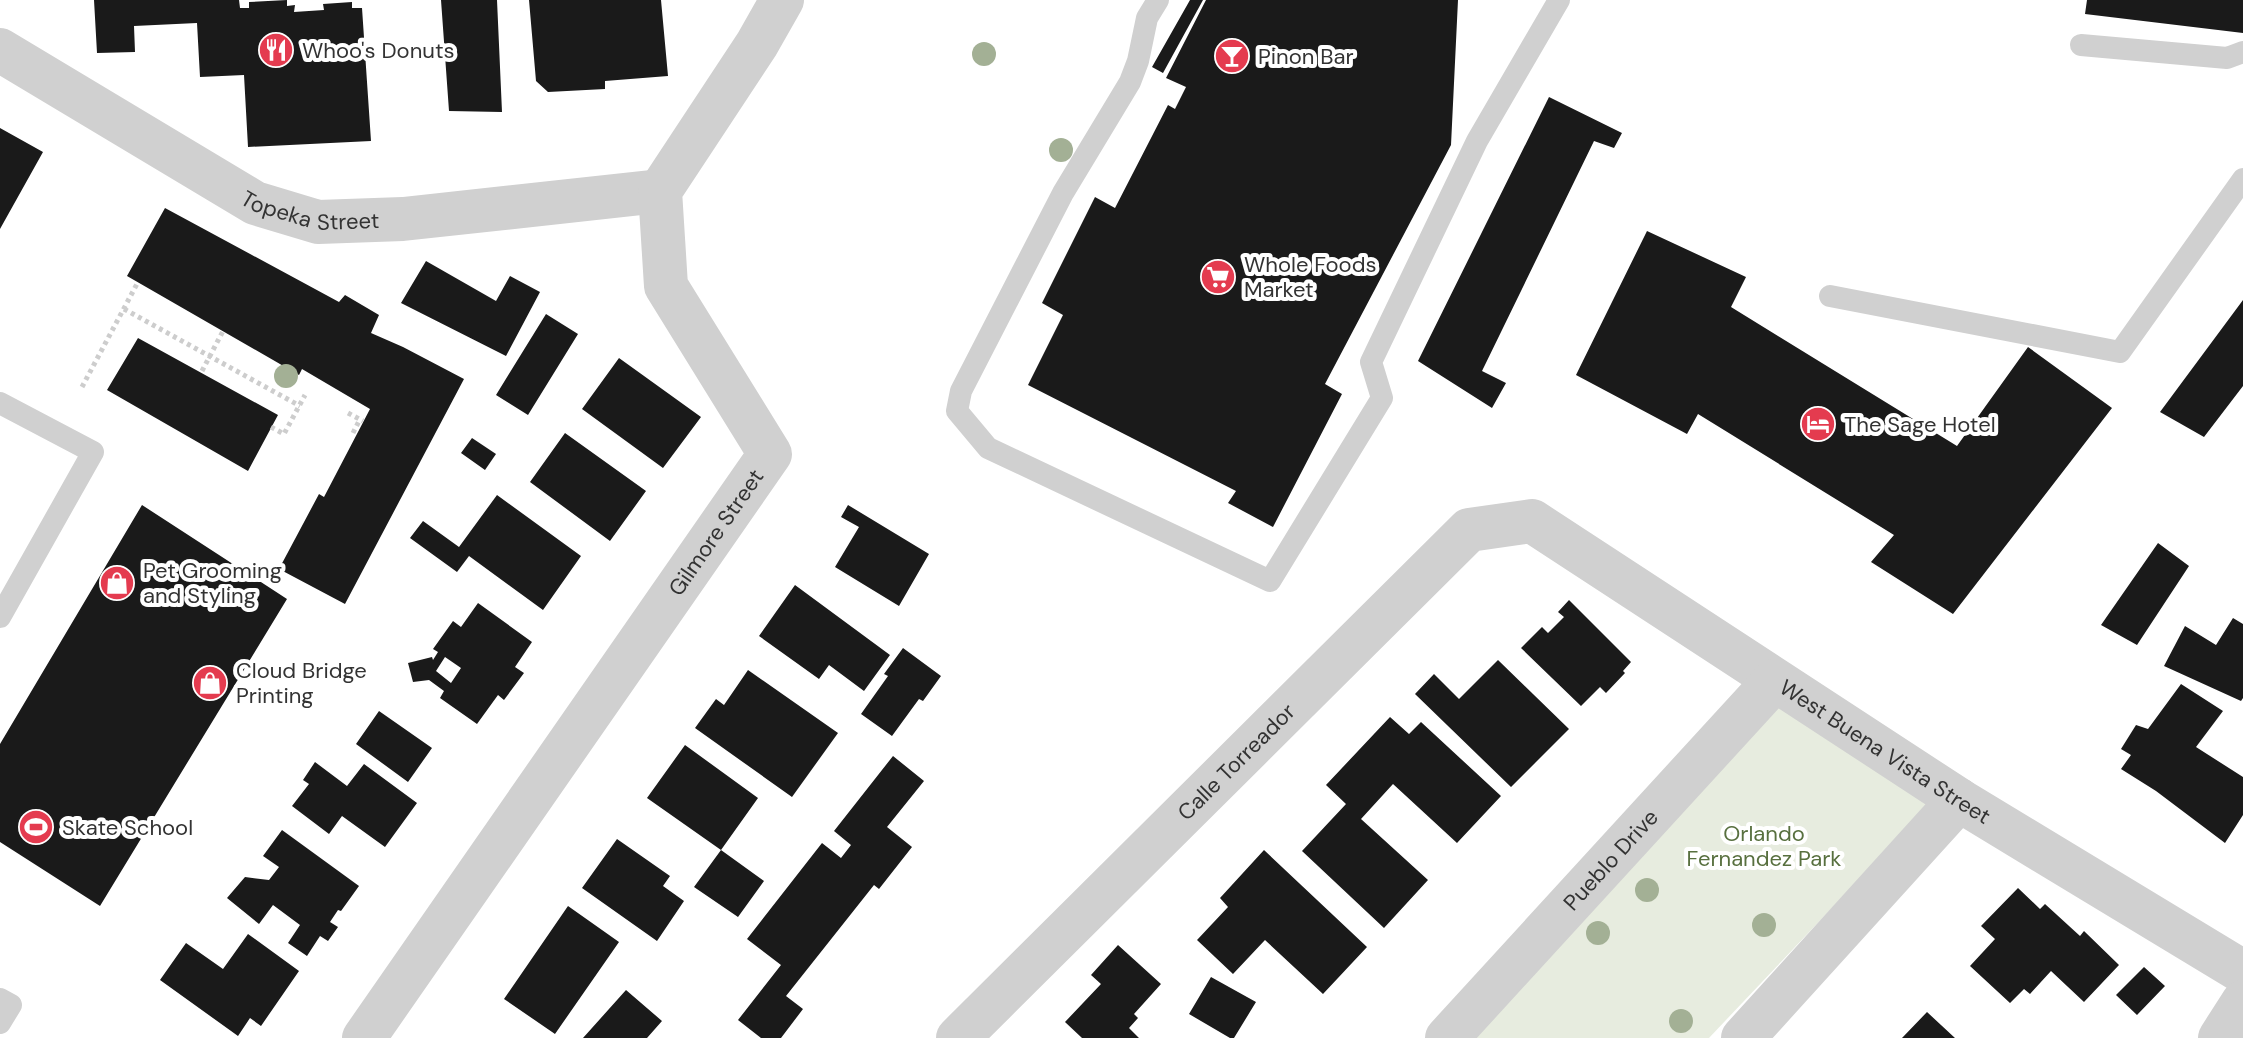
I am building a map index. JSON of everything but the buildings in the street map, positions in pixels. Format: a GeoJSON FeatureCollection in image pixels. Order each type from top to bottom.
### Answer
{"type":"FeatureCollection","features":[{"type":"Feature","properties":{"kind":"street"},"geometry":{"type":"LineString","coordinates":[[660,191],[757,44],[782,0]]}},
{"type":"Feature","properties":{"kind":"street","name":"Topeka Street"},"geometry":{"type":"LineString","coordinates":[[0,50],[255,203],[318,222],[403,219],[660,191]]}},
{"type":"Feature","properties":{"kind":"street","name":"Gilmore Street"},"geometry":{"type":"LineString","coordinates":[[364,1038],[770,454],[666,286],[660,191]]}},
{"type":"Feature","properties":{"kind":"street","name":"West Buena Vista Street"},"geometry":{"type":"LineString","coordinates":[[1532,521],[1959,800],[2243,972]]}},
{"type":"Feature","properties":{"kind":"street","name":"Calle Torreador"},"geometry":{"type":"LineString","coordinates":[[958,1038],[1469,530],[1532,521]]}},
{"type":"Feature","properties":{"kind":"street","name":"Pueblo Drive"},"geometry":{"type":"LineString","coordinates":[[1447,1038],[1774,681]]}},
{"type":"Feature","properties":{"kind":"street"},"geometry":{"type":"LineString","coordinates":[[1743,1038],[1959,800]]}},
{"type":"Feature","properties":{"kind":"street"},"geometry":{"type":"LineString","coordinates":[[2220,1038],[2243,1002]]}},
{"type":"Feature","properties":{"kind":"lane"},"geometry":{"type":"LineString","coordinates":[[1149,6],[1138,61],[1130,82],[1063,193],[961,391],[957,411],[988,448],[1270,581],[1382,398],[1371,362],[1477,141],[1559,0]]}},
{"type":"Feature","properties":{"kind":"lane"},"geometry":{"type":"LineString","coordinates":[[2081,45],[2227,58],[2243,52]]}},
{"type":"Feature","properties":{"kind":"lane"},"geometry":{"type":"LineString","coordinates":[[1830,296],[2120,352],[2243,179]]}},
{"type":"Feature","properties":{"kind":"lane"},"geometry":{"type":"LineString","coordinates":[[0,403],[93,452],[0,617]]}},
{"type":"Feature","properties":{"kind":"lane"},"geometry":{"type":"LineString","coordinates":[[0,999],[11,1005],[0,1023]]}},
{"type":"Feature","properties":{"kind":"path"},"geometry":{"type":"LineString","coordinates":[[82,387],[138,282]]}},
{"type":"Feature","properties":{"kind":"path"},"geometry":{"type":"LineString","coordinates":[[124,309],[300,406]]}},
{"type":"Feature","properties":{"kind":"path"},"geometry":{"type":"LineString","coordinates":[[202,371],[223,331]]}},
{"type":"Feature","properties":{"kind":"path"},"geometry":{"type":"LineString","coordinates":[[271,427],[284,434],[305,395]]}},
{"type":"Feature","properties":{"kind":"path"},"geometry":{"type":"LineString","coordinates":[[348,413],[362,420],[353,433]]}},
{"type":"Feature","properties":{"kind":"green space","name":"Orlando Fernandez Park"},"geometry":{"type":"Polygon","coordinates":[[[1775,698],[1933,801],[1709,1038],[1463,1038],[1775,698]]]}},
{"type":"Feature","properties":{"kind":"place","name":"Whoo's Donuts"},"geometry":{"type":"Point","coordinates":[276,50]}},
{"type":"Feature","properties":{"kind":"place","name":"Pinon Bar"},"geometry":{"type":"Point","coordinates":[1232,56]}},
{"type":"Feature","properties":{"kind":"place","name":"Whole Foods Market"},"geometry":{"type":"Point","coordinates":[1218,277]}},
{"type":"Feature","properties":{"kind":"place","name":"The Sage Hotel"},"geometry":{"type":"Point","coordinates":[1818,424]}},
{"type":"Feature","properties":{"kind":"place","name":"Pet Grooming and Styling"},"geometry":{"type":"Point","coordinates":[117,583]}},
{"type":"Feature","properties":{"kind":"place","name":"Cloud Bridge Printing"},"geometry":{"type":"Point","coordinates":[210,683]}},
{"type":"Feature","properties":{"kind":"place","name":"Skate School"},"geometry":{"type":"Point","coordinates":[36,827]}}]}
